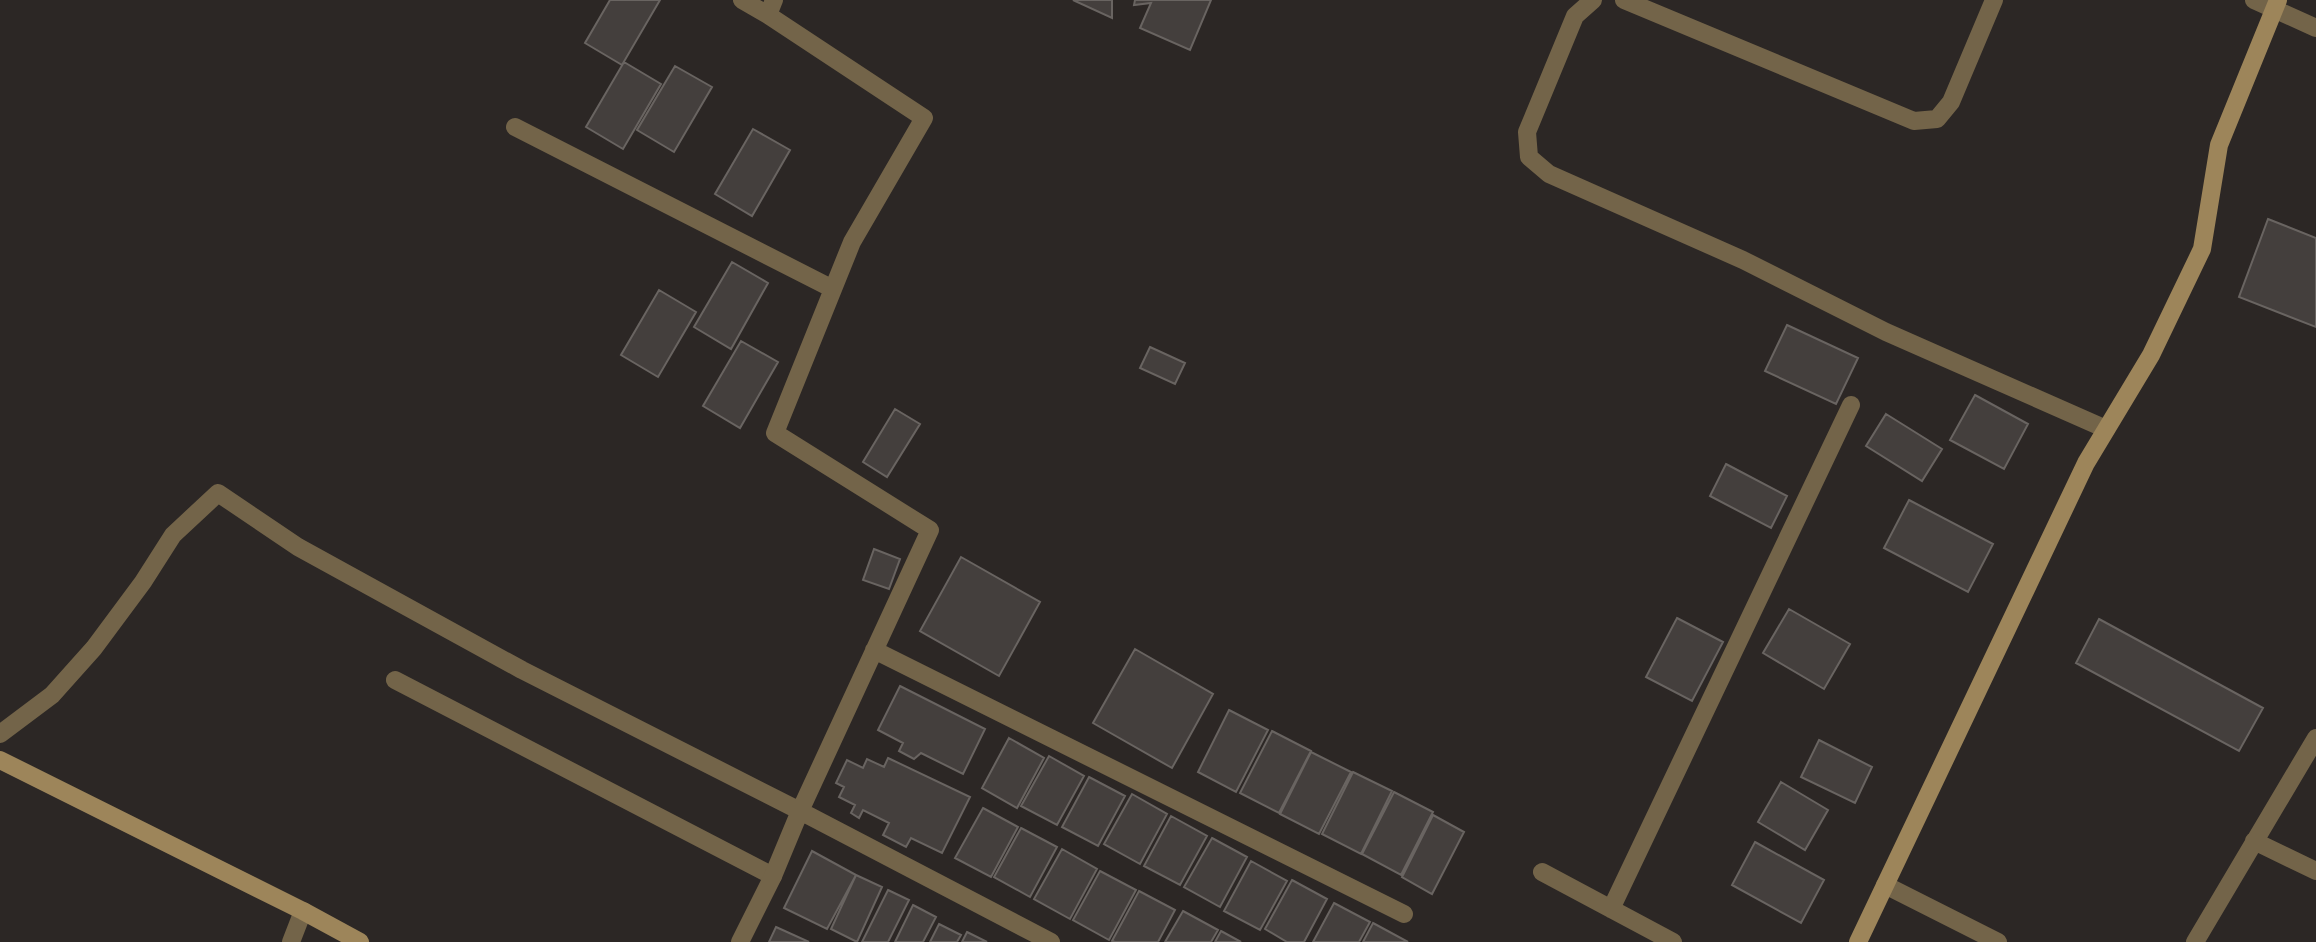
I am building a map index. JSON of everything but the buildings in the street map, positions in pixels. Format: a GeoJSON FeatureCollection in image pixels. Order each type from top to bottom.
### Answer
{"type":"FeatureCollection","features":[{"type":"Feature","properties":{"kind":"street"},"geometry":{"type":"LineString","coordinates":[[740,942],[773,876],[800,811],[930,530],[775,433],[852,242],[924,118],[771,7],[742,0]]}},
{"type":"Feature","properties":{"kind":"street"},"geometry":{"type":"LineString","coordinates":[[1593,0],[1575,16],[1527,132],[1529,157],[1549,174],[1744,260],[1886,332],[2106,429]]}},
{"type":"Feature","properties":{"kind":"street"},"geometry":{"type":"LineString","coordinates":[[1624,0],[1914,121],[1937,119],[1951,102],[1994,0]]}},
{"type":"Feature","properties":{"kind":"street"},"geometry":{"type":"LineString","coordinates":[[2254,0],[2276,5],[2316,28]]}},
{"type":"Feature","properties":{"kind":"street"},"geometry":{"type":"LineString","coordinates":[[1858,942],[2086,463],[2151,355],[2202,249],[2218,145],[2276,5]]}},
{"type":"Feature","properties":{"kind":"street"},"geometry":{"type":"LineString","coordinates":[[514,127],[833,289]]}},
{"type":"Feature","properties":{"kind":"street"},"geometry":{"type":"LineString","coordinates":[[1611,909],[1851,405]]}},
{"type":"Feature","properties":{"kind":"street"},"geometry":{"type":"LineString","coordinates":[[0,734],[52,695],[94,648],[173,536],[218,493],[298,547],[522,670],[1051,942]]}},
{"type":"Feature","properties":{"kind":"street"},"geometry":{"type":"LineString","coordinates":[[874,650],[1404,914]]}},
{"type":"Feature","properties":{"kind":"street"},"geometry":{"type":"LineString","coordinates":[[395,680],[773,876]]}},
{"type":"Feature","properties":{"kind":"street"},"geometry":{"type":"LineString","coordinates":[[2195,942],[2316,738]]}},
{"type":"Feature","properties":{"kind":"street"},"geometry":{"type":"LineString","coordinates":[[0,760],[360,942]]}},
{"type":"Feature","properties":{"kind":"street"},"geometry":{"type":"LineString","coordinates":[[2255,841],[2316,871]]}},
{"type":"Feature","properties":{"kind":"street"},"geometry":{"type":"LineString","coordinates":[[1542,872],[1673,942]]}},
{"type":"Feature","properties":{"kind":"street"},"geometry":{"type":"LineString","coordinates":[[1885,885],[1998,942]]}},
{"type":"Feature","properties":{"kind":"street"},"geometry":{"type":"LineString","coordinates":[[291,942],[303,911]]}}]}
